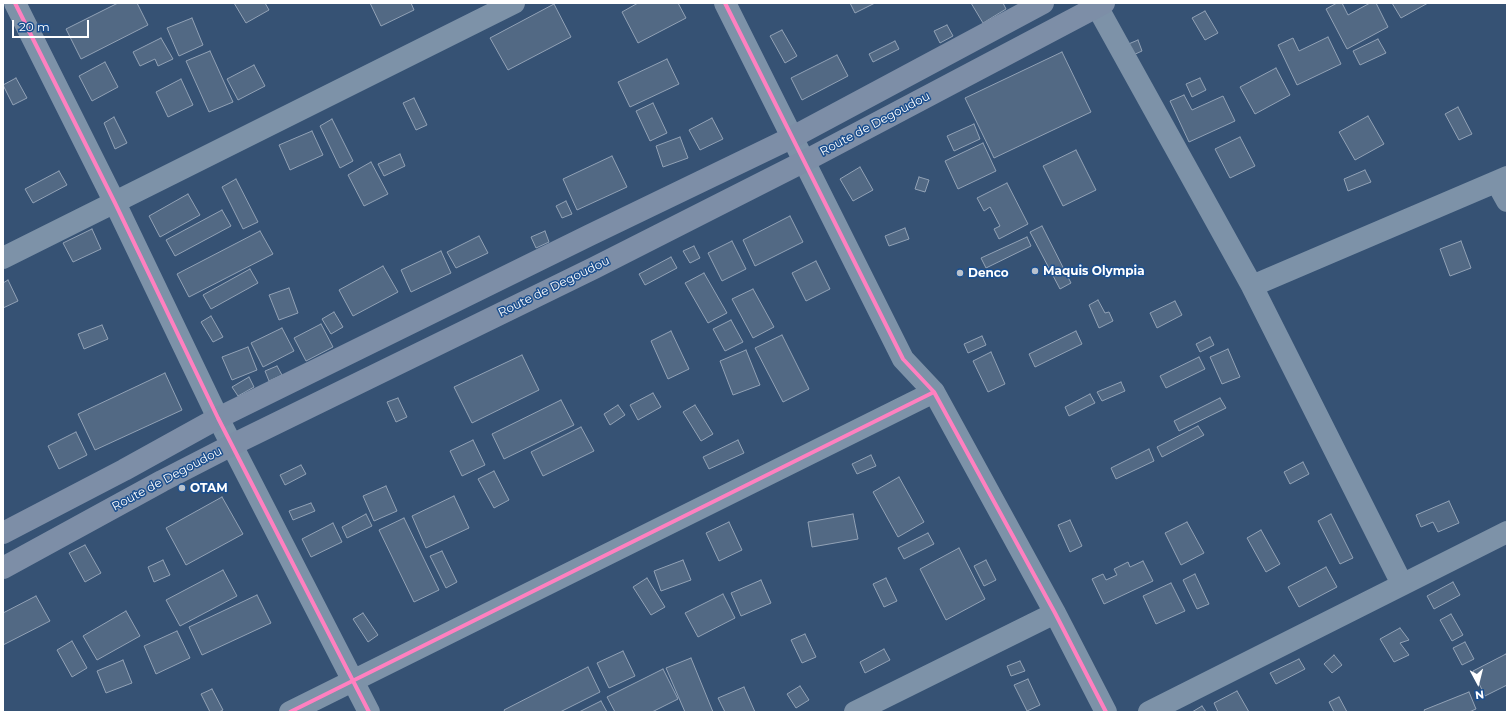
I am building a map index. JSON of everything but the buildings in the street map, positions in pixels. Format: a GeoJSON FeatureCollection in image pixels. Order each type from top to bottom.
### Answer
{"type":"FeatureCollection","features":[{"type":"Feature","properties":{"kind":"main road"},"geometry":{"type":"LineString","coordinates":[[3,533],[131,466],[218,418],[791,138],[1043,3]]}},
{"type":"Feature","properties":{"kind":"main road","name":"Route de Degoudou"},"geometry":{"type":"LineString","coordinates":[[3,568],[162,480],[594,268],[803,162],[1099,4]]}},
{"type":"Feature","properties":{"kind":"street"},"geometry":{"type":"LineString","coordinates":[[15,3],[115,203],[218,418],[369,712]]}},
{"type":"Feature","properties":{"kind":"street"},"geometry":{"type":"LineString","coordinates":[[3,258],[514,3]]}},
{"type":"Feature","properties":{"kind":"street"},"geometry":{"type":"LineString","coordinates":[[725,3],[791,138],[903,359],[934,392],[1055,613],[1106,712]]}},
{"type":"Feature","properties":{"kind":"street"},"geometry":{"type":"LineString","coordinates":[[1099,4],[1252,286],[1402,584]]}},
{"type":"Feature","properties":{"kind":"street"},"geometry":{"type":"LineString","coordinates":[[1252,286],[1504,187]]}},
{"type":"Feature","properties":{"kind":"street"},"geometry":{"type":"LineString","coordinates":[[290,712],[934,392]]}},
{"type":"Feature","properties":{"kind":"street"},"geometry":{"type":"LineString","coordinates":[[1149,712],[1507,532]]}},
{"type":"Feature","properties":{"kind":"street"},"geometry":{"type":"LineString","coordinates":[[855,712],[1055,613]]}},
{"type":"Feature","properties":{"kind":"cycle path"},"geometry":{"type":"LineString","coordinates":[[15,3],[115,203],[218,418],[369,712]]}},
{"type":"Feature","properties":{"kind":"cycle path"},"geometry":{"type":"LineString","coordinates":[[725,3],[903,359],[934,392],[1055,613],[1106,712]]}},
{"type":"Feature","properties":{"kind":"cycle path"},"geometry":{"type":"LineString","coordinates":[[290,712],[934,392]]}},
{"type":"Feature","properties":{"kind":"place","name":"Maquis Olympia"},"geometry":{"type":"Point","coordinates":[1035,271]}},
{"type":"Feature","properties":{"kind":"place","name":"Denco"},"geometry":{"type":"Point","coordinates":[960,273]}},
{"type":"Feature","properties":{"kind":"place","name":"OTAM"},"geometry":{"type":"Point","coordinates":[182,488]}}]}
